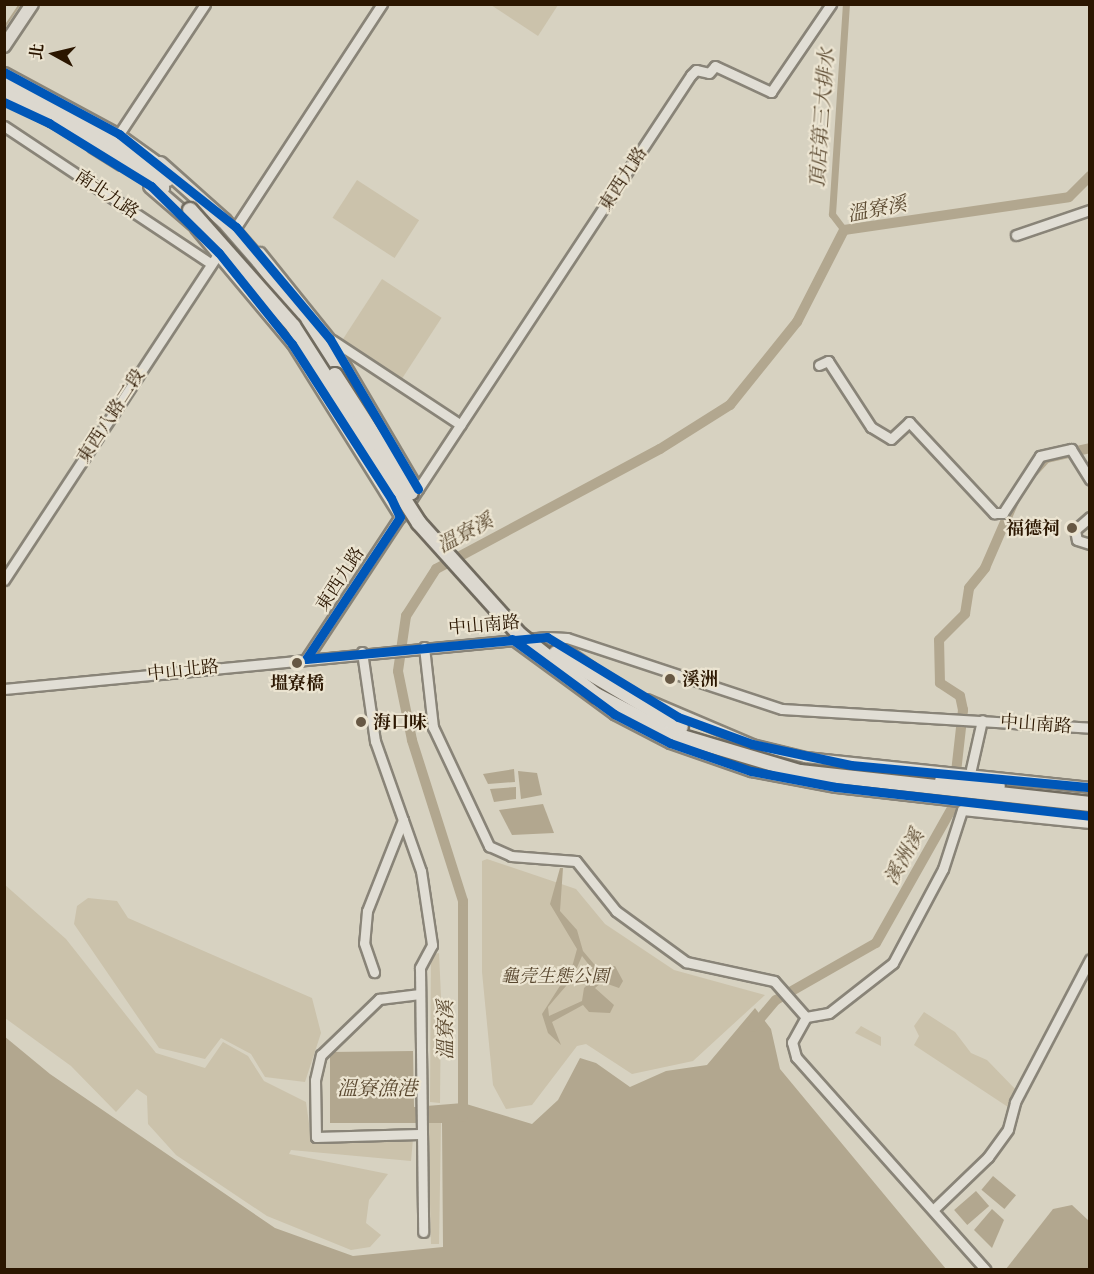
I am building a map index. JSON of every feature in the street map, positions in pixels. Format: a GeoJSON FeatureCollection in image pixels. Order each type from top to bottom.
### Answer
{"type":"FeatureCollection","features":[{"type":"Feature","properties":{"kind":"highway"},"geometry":{"type":"LineString","coordinates":[[4,82],[115,142],[193,207],[293,326],[356,413],[424,515],[528,630],[598,684],[674,725],[802,764],[1089,795]]}},
{"type":"Feature","properties":{"kind":"highway"},"geometry":{"type":"LineString","coordinates":[[4,94],[115,142]]}},
{"type":"Feature","properties":{"kind":"highway"},"geometry":{"type":"LineString","coordinates":[[160,164],[224,221],[259,261],[307,323],[419,523],[520,635],[596,695],[669,733],[800,772],[1089,804]]}},
{"type":"Feature","properties":{"kind":"highway"},"geometry":{"type":"LineString","coordinates":[[151,186],[200,228],[275,313],[356,413]]}},
{"type":"Feature","properties":{"kind":"main road"},"geometry":{"type":"LineString","coordinates":[[4,46],[32,4]]}},
{"type":"Feature","properties":{"kind":"street"},"geometry":{"type":"LineString","coordinates":[[115,142],[204,4]]}},
{"type":"Feature","properties":{"kind":"street"},"geometry":{"type":"LineString","coordinates":[[236,227],[382,4]]}},
{"type":"Feature","properties":{"kind":"street","name":"東西九路"},"geometry":{"type":"LineString","coordinates":[[306,659],[696,70],[709,73],[717,66],[771,92],[831,4]]}},
{"type":"Feature","properties":{"kind":"street"},"geometry":{"type":"LineString","coordinates":[[4,72],[115,142],[160,164],[236,227],[330,339],[418,489]]}},
{"type":"Feature","properties":{"kind":"street"},"geometry":{"type":"LineString","coordinates":[[4,102],[34,113],[151,186],[219,253],[312,374],[400,517]]}},
{"type":"Feature","properties":{"kind":"street","name":"南北九路"},"geometry":{"type":"LineString","coordinates":[[4,126],[210,263]]}},
{"type":"Feature","properties":{"kind":"street"},"geometry":{"type":"LineString","coordinates":[[1016,235],[1089,210]]}},
{"type":"Feature","properties":{"kind":"street","name":"東西八路二段"},"geometry":{"type":"LineString","coordinates":[[4,580],[210,263],[219,253]]}},
{"type":"Feature","properties":{"kind":"street"},"geometry":{"type":"LineString","coordinates":[[330,339],[461,424]]}},
{"type":"Feature","properties":{"kind":"street"},"geometry":{"type":"LineString","coordinates":[[819,365],[828,361],[871,427],[891,439],[909,422],[994,513],[1003,513],[1040,456],[1071,450],[1089,479]]}},
{"type":"Feature","properties":{"kind":"street"},"geometry":{"type":"LineString","coordinates":[[1089,517],[1075,530],[1077,540],[1089,544]]}},
{"type":"Feature","properties":{"kind":"street"},"geometry":{"type":"LineString","coordinates":[[547,637],[678,717],[752,744],[851,765],[938,773],[970,773],[1089,787]]}},
{"type":"Feature","properties":{"kind":"street","name":"中山南路"},"geometry":{"type":"LineString","coordinates":[[362,652],[512,639],[567,638],[782,709],[1089,728]]}},
{"type":"Feature","properties":{"kind":"street"},"geometry":{"type":"LineString","coordinates":[[512,639],[579,693],[690,750],[798,782],[1089,816]]}},
{"type":"Feature","properties":{"kind":"street"},"geometry":{"type":"LineString","coordinates":[[424,647],[433,727],[489,846],[511,856],[576,861],[616,911],[686,962],[774,981],[797,1004],[806,1017]]}},
{"type":"Feature","properties":{"kind":"street"},"geometry":{"type":"LineString","coordinates":[[362,652],[375,741],[403,820],[429,912],[432,945],[420,968],[419,1134],[423,1232]]}},
{"type":"Feature","properties":{"kind":"street","name":"中山北路"},"geometry":{"type":"LineString","coordinates":[[4,689],[362,652]]}},
{"type":"Feature","properties":{"kind":"street"},"geometry":{"type":"LineString","coordinates":[[970,773],[982,720]]}},
{"type":"Feature","properties":{"kind":"street"},"geometry":{"type":"LineString","coordinates":[[806,1017],[829,1013],[893,963],[942,869],[962,810],[1089,823]]}},
{"type":"Feature","properties":{"kind":"street"},"geometry":{"type":"LineString","coordinates":[[374,972],[364,943],[368,911],[403,820]]}},
{"type":"Feature","properties":{"kind":"street"},"geometry":{"type":"LineString","coordinates":[[934,1209],[988,1157],[1008,1129],[1015,1102],[1089,959]]}},
{"type":"Feature","properties":{"kind":"street"},"geometry":{"type":"LineString","coordinates":[[419,1134],[316,1137],[315,1080],[321,1055],[379,999],[420,994]]}},
{"type":"Feature","properties":{"kind":"street"},"geometry":{"type":"LineString","coordinates":[[806,1017],[792,1042],[796,1057],[986,1269]]}},
{"type":"Feature","properties":{"kind":"green space"},"geometry":{"type":"Polygon","coordinates":[[[491,5],[558,5],[538,36],[491,5]]]}},
{"type":"Feature","properties":{"kind":"green space"},"geometry":{"type":"Polygon","coordinates":[[[357,180],[419,220],[395,258],[332,218],[357,180]]]}},
{"type":"Feature","properties":{"kind":"green space"},"geometry":{"type":"Polygon","coordinates":[[[382,279],[442,318],[402,379],[342,340],[382,279]]]}},
{"type":"Feature","properties":{"kind":"green space","name":"龜壳生態公園"},"geometry":{"type":"Polygon","coordinates":[[[487,859],[576,889],[605,924],[674,970],[765,995],[693,1061],[632,1074],[586,1044],[577,1046],[532,1105],[506,1109],[493,1085],[482,972],[482,861],[487,859]]]}},
{"type":"Feature","properties":{"kind":"green space"},"geometry":{"type":"Polygon","coordinates":[[[4,884],[66,939],[156,1053],[205,1068],[223,1042],[248,1056],[264,1081],[306,1102],[311,1138],[413,1139],[411,1161],[291,1150],[289,1154],[388,1174],[369,1200],[366,1223],[381,1235],[370,1247],[351,1250],[267,1216],[176,1155],[148,1124],[147,1096],[137,1089],[116,1112],[71,1066],[5,1018],[4,884]]]}},
{"type":"Feature","properties":{"kind":"green space"},"geometry":{"type":"Polygon","coordinates":[[[88,898],[117,901],[128,918],[312,998],[321,1033],[305,1082],[265,1077],[251,1054],[221,1038],[205,1059],[159,1048],[74,924],[77,906],[88,898]]]}},
{"type":"Feature","properties":{"kind":"green space"},"geometry":{"type":"Polygon","coordinates":[[[439,953],[440,1103],[430,1102],[431,955],[439,953]]]}},
{"type":"Feature","properties":{"kind":"green space"},"geometry":{"type":"Polygon","coordinates":[[[924,1012],[955,1032],[971,1053],[987,1060],[1018,1092],[1011,1109],[914,1045],[919,1036],[914,1026],[924,1012]]]}},
{"type":"Feature","properties":{"kind":"green space"},"geometry":{"type":"Polygon","coordinates":[[[861,1026],[881,1037],[881,1046],[855,1033],[861,1026]]]}},
{"type":"Feature","properties":{"kind":"green space"},"geometry":{"type":"Polygon","coordinates":[[[428,1123],[441,1123],[439,1244],[431,1244],[428,1123]]]}},
{"type":"Feature","properties":{"kind":"water"},"geometry":{"type":"Polygon","coordinates":[[[514,769],[515,782],[488,784],[483,774],[514,769]]]}},
{"type":"Feature","properties":{"kind":"water"},"geometry":{"type":"Polygon","coordinates":[[[518,771],[537,773],[542,795],[521,799],[518,771]]]}},
{"type":"Feature","properties":{"kind":"water"},"geometry":{"type":"Polygon","coordinates":[[[516,787],[516,799],[494,802],[490,789],[516,787]]]}},
{"type":"Feature","properties":{"kind":"water"},"geometry":{"type":"Polygon","coordinates":[[[543,804],[554,833],[512,835],[499,810],[543,804]]]}},
{"type":"Feature","properties":{"kind":"water"},"geometry":{"type":"Polygon","coordinates":[[[560,868],[563,868],[560,911],[577,930],[583,951],[599,970],[615,966],[623,981],[619,988],[602,982],[595,988],[614,1005],[610,1013],[589,1012],[583,1005],[552,1022],[561,1045],[548,1033],[542,1014],[572,967],[577,949],[550,904],[560,868]],[[582,956],[572,979],[548,1007],[549,1016],[582,1001],[584,988],[597,975],[582,956]]]}},
{"type":"Feature","properties":{"kind":"water","name":"溫寮漁港"},"geometry":{"type":"Polygon","coordinates":[[[755,1008],[771,1029],[780,1069],[946,1269],[5,1269],[4,1036],[50,1074],[275,1228],[353,1256],[443,1247],[442,1123],[330,1123],[330,1052],[413,1051],[414,1107],[463,1103],[532,1124],[558,1100],[580,1058],[596,1063],[630,1087],[666,1071],[707,1065],[755,1008]]]}},
{"type":"Feature","properties":{"kind":"water"},"geometry":{"type":"Polygon","coordinates":[[[993,1176],[1016,1195],[1004,1209],[981,1190],[993,1176]]]}},
{"type":"Feature","properties":{"kind":"water"},"geometry":{"type":"Polygon","coordinates":[[[976,1191],[989,1206],[967,1225],[954,1210],[976,1191]]]}},
{"type":"Feature","properties":{"kind":"water"},"geometry":{"type":"Polygon","coordinates":[[[1072,1205],[1089,1221],[1089,1269],[1006,1269],[1053,1209],[1072,1205]]]}},
{"type":"Feature","properties":{"kind":"water"},"geometry":{"type":"Polygon","coordinates":[[[992,1209],[1004,1220],[992,1248],[974,1230],[992,1209]]]}},
{"type":"Feature","properties":{"kind":"waterway"},"geometry":{"type":"LineString","coordinates":[[4,28],[20,4]]}},
{"type":"Feature","properties":{"kind":"waterway","name":"頂店第三大排水"},"geometry":{"type":"LineString","coordinates":[[844,230],[832,214],[846,4]]}},
{"type":"Feature","properties":{"kind":"waterway"},"geometry":{"type":"LineString","coordinates":[[1090,9],[1090,38]]}},
{"type":"Feature","properties":{"kind":"waterway","name":"溫寮溪"},"geometry":{"type":"LineString","coordinates":[[463,1117],[463,901],[412,740],[398,671],[406,616],[436,569],[660,449],[730,405],[797,322],[844,230],[1069,197],[1090,176]]}},
{"type":"Feature","properties":{"kind":"waterway","name":"溪洲溪"},"geometry":{"type":"LineString","coordinates":[[1028,478],[1046,458],[1090,448]]}},
{"type":"Feature","properties":{"kind":"waterway","name":"溪洲溪"},"geometry":{"type":"LineString","coordinates":[[753,1027],[776,1000],[876,943],[952,808],[963,710],[960,696],[940,683],[939,640],[965,614],[969,588],[985,568],[1015,499]]}},
{"type":"Feature","properties":{"kind":"cycle path"},"geometry":{"type":"LineString","coordinates":[[4,72],[119,134],[236,227],[330,339],[418,489]]}},
{"type":"Feature","properties":{"kind":"cycle path"},"geometry":{"type":"LineString","coordinates":[[4,102],[49,123],[151,186],[219,253],[292,344],[391,498],[400,517],[306,659]]}},
{"type":"Feature","properties":{"kind":"cycle path"},"geometry":{"type":"LineString","coordinates":[[306,659],[547,637],[678,717],[752,744],[851,765],[1090,787]]}},
{"type":"Feature","properties":{"kind":"cycle path"},"geometry":{"type":"LineString","coordinates":[[512,639],[614,714],[670,743],[751,771],[836,787],[1090,816]]}},
{"type":"Feature","properties":{"kind":"place","name":"福德祠"},"geometry":{"type":"Point","coordinates":[1072,528]}},
{"type":"Feature","properties":{"kind":"place","name":"塭寮橋"},"geometry":{"type":"Point","coordinates":[297,663]}},
{"type":"Feature","properties":{"kind":"place","name":"溪洲"},"geometry":{"type":"Point","coordinates":[670,679]}},
{"type":"Feature","properties":{"kind":"place","name":"海口味"},"geometry":{"type":"Point","coordinates":[361,722]}}]}
